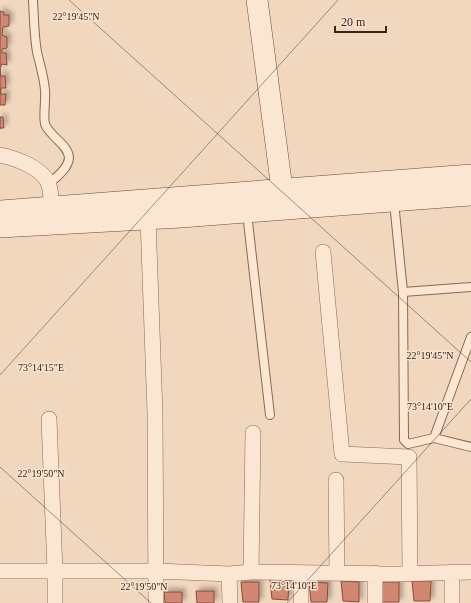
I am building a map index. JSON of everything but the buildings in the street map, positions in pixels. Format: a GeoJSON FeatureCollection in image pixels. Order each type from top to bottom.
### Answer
{"type":"FeatureCollection","features":[{"type":"Feature","properties":{"kind":"street"},"geometry":{"type":"LineString","coordinates":[[257,0],[286,210]]}},
{"type":"Feature","properties":{"kind":"street"},"geometry":{"type":"LineString","coordinates":[[0,155],[18,160],[34,168],[43,175],[49,184],[52,207]]}},
{"type":"Feature","properties":{"kind":"street"},"geometry":{"type":"LineString","coordinates":[[0,210],[471,175]]}},
{"type":"Feature","properties":{"kind":"street"},"geometry":{"type":"LineString","coordinates":[[0,227],[247,213],[471,195]]}},
{"type":"Feature","properties":{"kind":"street"},"geometry":{"type":"LineString","coordinates":[[148,219],[155,413],[156,603]]}},
{"type":"Feature","properties":{"kind":"street"},"geometry":{"type":"LineString","coordinates":[[323,252],[342,454],[409,457],[410,573]]}},
{"type":"Feature","properties":{"kind":"street"},"geometry":{"type":"LineString","coordinates":[[49,419],[55,603]]}},
{"type":"Feature","properties":{"kind":"street"},"geometry":{"type":"LineString","coordinates":[[251,572],[253,433]]}},
{"type":"Feature","properties":{"kind":"street"},"geometry":{"type":"LineString","coordinates":[[336,480],[337,573]]}},
{"type":"Feature","properties":{"kind":"street"},"geometry":{"type":"LineString","coordinates":[[0,571],[156,571],[229,574],[251,572],[471,572]]}},
{"type":"Feature","properties":{"kind":"street"},"geometry":{"type":"LineString","coordinates":[[452,572],[452,603]]}},
{"type":"Feature","properties":{"kind":"street"},"geometry":{"type":"LineString","coordinates":[[301,573],[301,603]]}},
{"type":"Feature","properties":{"kind":"street"},"geometry":{"type":"LineString","coordinates":[[375,573],[375,603]]}},
{"type":"Feature","properties":{"kind":"street"},"geometry":{"type":"LineString","coordinates":[[229,574],[230,603]]}},
{"type":"Feature","properties":{"kind":"lane"},"geometry":{"type":"LineString","coordinates":[[33,0],[37,51],[44,79],[44,122],[48,130],[68,152],[69,158],[63,171],[49,184]]}},
{"type":"Feature","properties":{"kind":"lane"},"geometry":{"type":"LineString","coordinates":[[394,202],[403,292],[404,440],[408,444],[434,438],[471,447]]}},
{"type":"Feature","properties":{"kind":"lane"},"geometry":{"type":"LineString","coordinates":[[247,213],[270,415]]}},
{"type":"Feature","properties":{"kind":"lane"},"geometry":{"type":"LineString","coordinates":[[403,292],[471,287]]}},
{"type":"Feature","properties":{"kind":"lane"},"geometry":{"type":"LineString","coordinates":[[434,438],[471,337]]}}]}
